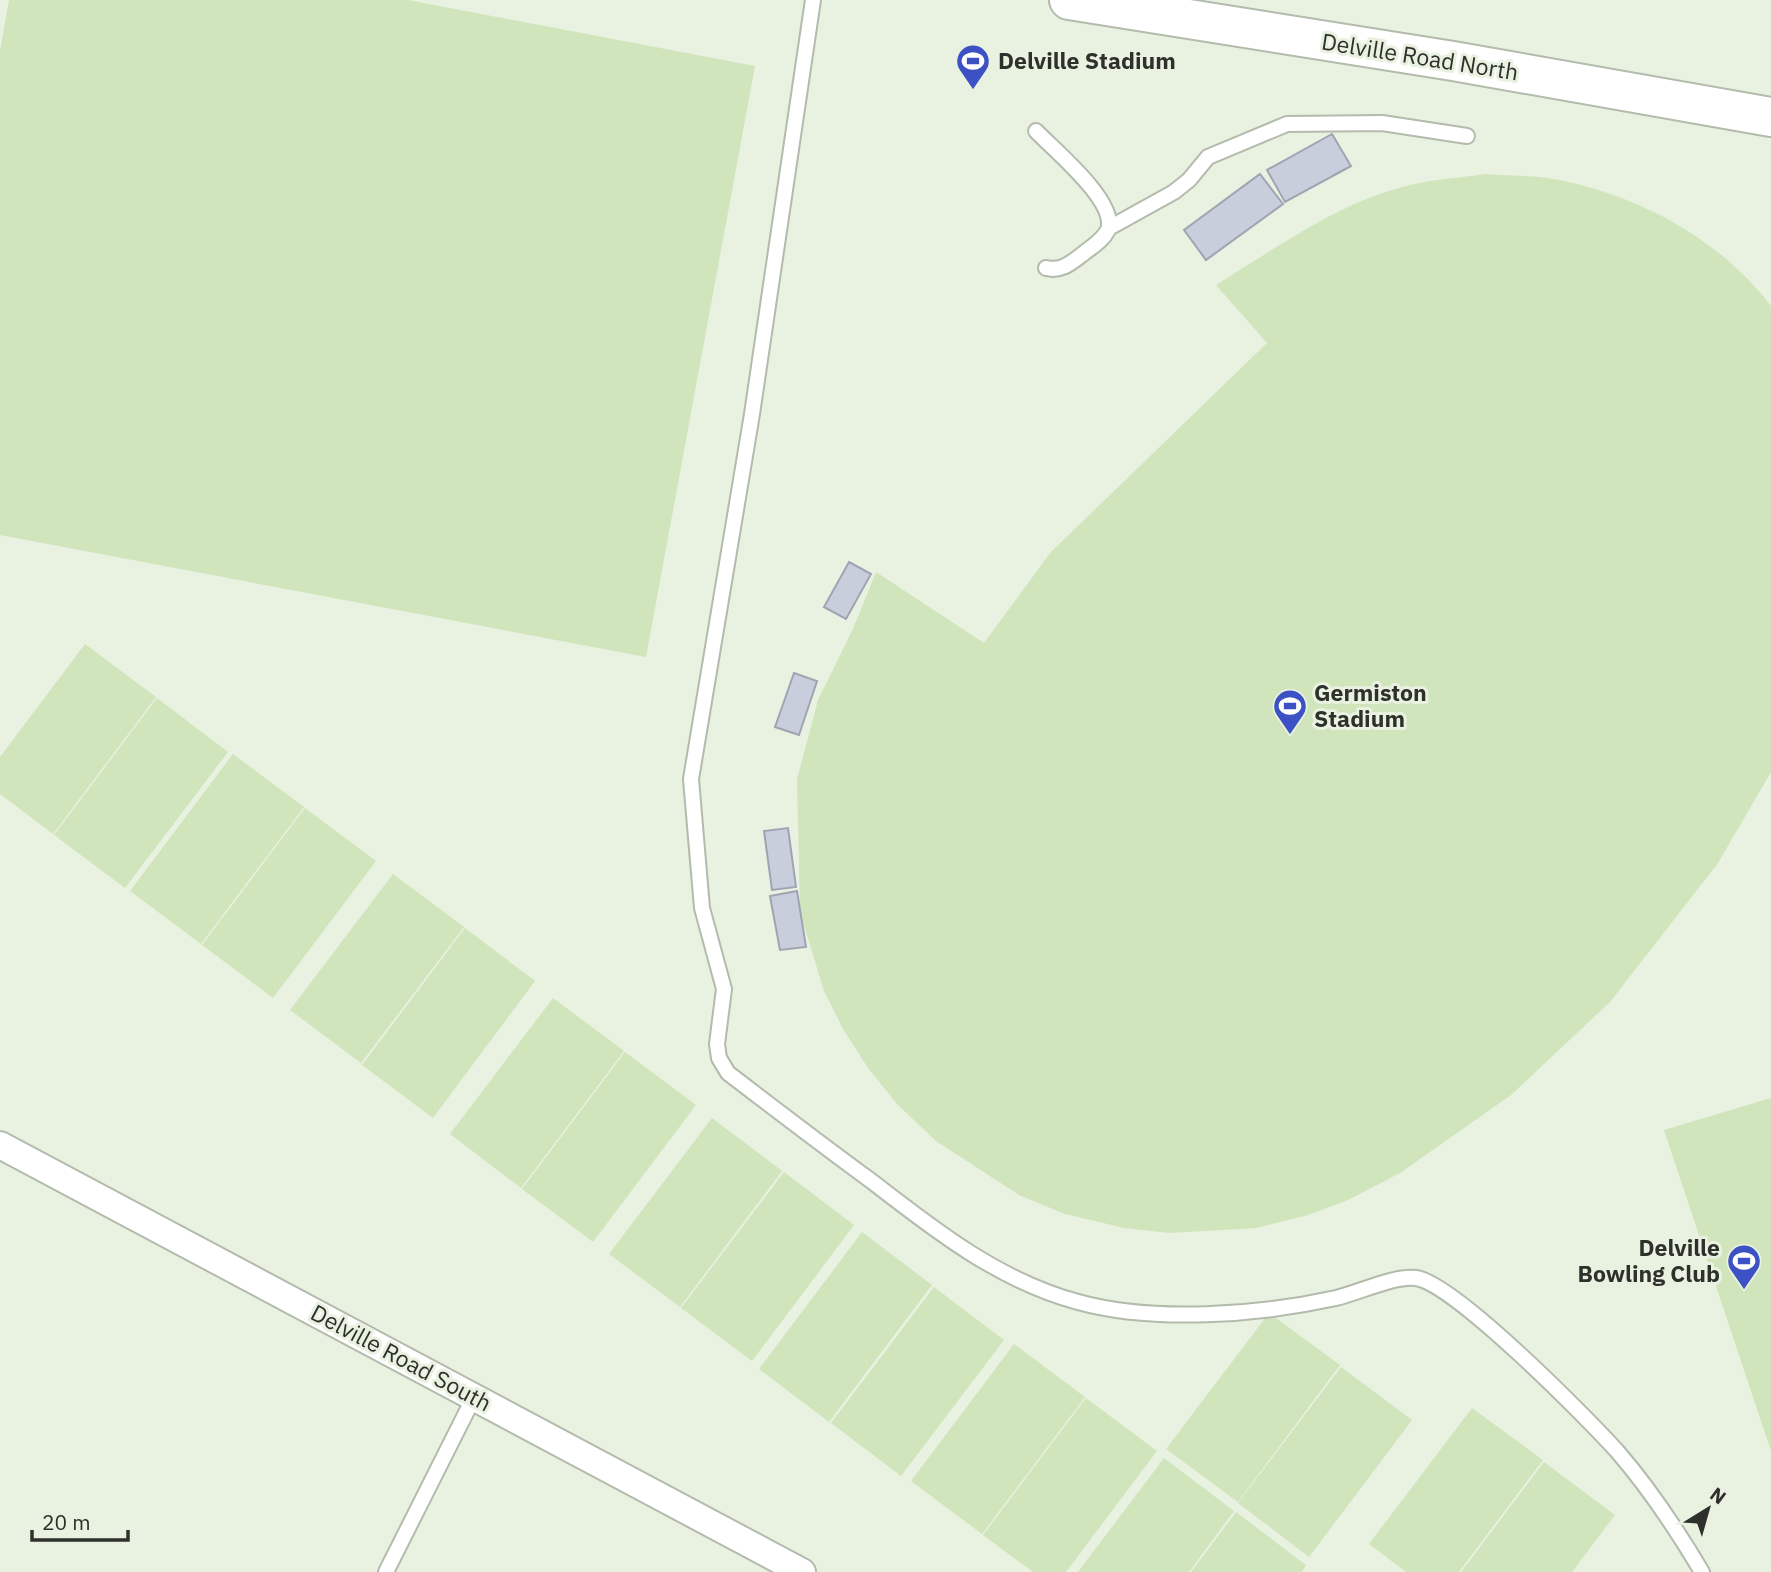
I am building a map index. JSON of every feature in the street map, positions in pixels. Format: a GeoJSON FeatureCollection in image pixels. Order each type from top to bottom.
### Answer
{"type":"FeatureCollection","features":[{"type":"Feature","properties":{"kind":"main road","name":"Delville Road North"},"geometry":{"type":"LineString","coordinates":[[1069,0],[1453,61],[1771,117]]}},
{"type":"Feature","properties":{"kind":"street","name":"Delville Road South"},"geometry":{"type":"LineString","coordinates":[[0,1145],[802,1572]]}},
{"type":"Feature","properties":{"kind":"lane"},"geometry":{"type":"LineString","coordinates":[[813,0],[752,414],[691,779],[702,908],[724,989],[717,1044],[719,1058],[728,1073],[937,1232],[1024,1284],[1078,1303],[1140,1314],[1190,1316],[1335,1298],[1416,1278],[1438,1287],[1475,1313],[1617,1451],[1674,1526],[1702,1572]]}},
{"type":"Feature","properties":{"kind":"lane"},"geometry":{"type":"LineString","coordinates":[[1046,268],[1064,268],[1101,240],[1109,228],[1174,192],[1189,180],[1208,157],[1287,124],[1382,123],[1467,136]]}},
{"type":"Feature","properties":{"kind":"lane"},"geometry":{"type":"LineString","coordinates":[[1036,131],[1100,198],[1108,212],[1109,228]]}},
{"type":"Feature","properties":{"kind":"lane"},"geometry":{"type":"LineString","coordinates":[[386,1572],[474,1397]]}},
{"type":"Feature","properties":{"kind":"green space"},"geometry":{"type":"Polygon","coordinates":[[[9,0],[408,0],[755,66],[646,657],[0,535],[0,51],[9,0]]]}},
{"type":"Feature","properties":{"kind":"green space","name":"Germiston Stadium"},"geometry":{"type":"Polygon","coordinates":[[[1485,174],[1559,180],[1589,187],[1648,209],[1703,241],[1751,282],[1771,306],[1771,772],[1718,863],[1610,1002],[1511,1095],[1400,1173],[1346,1201],[1305,1216],[1256,1228],[1169,1233],[1124,1228],[1065,1214],[1019,1195],[936,1141],[897,1104],[868,1068],[843,1029],[824,991],[800,912],[797,779],[818,700],[853,629],[876,572],[984,643],[1051,552],[1267,343],[1216,285],[1286,241],[1358,202],[1410,185],[1485,174]]]}},
{"type":"Feature","properties":{"kind":"green space"},"geometry":{"type":"Polygon","coordinates":[[[85,644],[156,697],[53,834],[0,794],[0,757],[85,644]]]}},
{"type":"Feature","properties":{"kind":"green space"},"geometry":{"type":"Polygon","coordinates":[[[157,698],[228,752],[125,888],[54,835],[157,698]]]}},
{"type":"Feature","properties":{"kind":"green space"},"geometry":{"type":"Polygon","coordinates":[[[233,754],[304,807],[201,944],[130,891],[233,754]]]}},
{"type":"Feature","properties":{"kind":"green space"},"geometry":{"type":"Polygon","coordinates":[[[305,808],[376,861],[273,998],[202,945],[305,808]]]}},
{"type":"Feature","properties":{"kind":"green space"},"geometry":{"type":"Polygon","coordinates":[[[393,874],[464,927],[361,1063],[290,1010],[393,874]]]}},
{"type":"Feature","properties":{"kind":"green space"},"geometry":{"type":"Polygon","coordinates":[[[465,928],[535,981],[433,1118],[362,1065],[465,928]]]}},
{"type":"Feature","properties":{"kind":"green space"},"geometry":{"type":"Polygon","coordinates":[[[553,998],[624,1051],[521,1188],[450,1134],[553,998]]]}},
{"type":"Feature","properties":{"kind":"green space"},"geometry":{"type":"Polygon","coordinates":[[[625,1052],[696,1105],[593,1242],[522,1189],[625,1052]]]}},
{"type":"Feature","properties":{"kind":"green space","name":"Delville Bowling Club"},"geometry":{"type":"Polygon","coordinates":[[[1771,1098],[1771,1451],[1664,1130],[1771,1098]]]}},
{"type":"Feature","properties":{"kind":"green space"},"geometry":{"type":"Polygon","coordinates":[[[712,1118],[782,1171],[680,1307],[609,1254],[712,1118]]]}},
{"type":"Feature","properties":{"kind":"green space"},"geometry":{"type":"Polygon","coordinates":[[[784,1172],[854,1225],[752,1361],[681,1308],[784,1172]]]}},
{"type":"Feature","properties":{"kind":"green space"},"geometry":{"type":"Polygon","coordinates":[[[862,1232],[932,1285],[829,1422],[759,1369],[862,1232]]]}},
{"type":"Feature","properties":{"kind":"green space"},"geometry":{"type":"Polygon","coordinates":[[[934,1287],[1004,1340],[901,1476],[831,1423],[934,1287]]]}},
{"type":"Feature","properties":{"kind":"green space"},"geometry":{"type":"Polygon","coordinates":[[[1269,1313],[1340,1365],[1238,1502],[1166,1449],[1269,1313]]]}},
{"type":"Feature","properties":{"kind":"green space"},"geometry":{"type":"Polygon","coordinates":[[[1014,1344],[1085,1397],[982,1534],[911,1481],[1014,1344]]]}},
{"type":"Feature","properties":{"kind":"green space"},"geometry":{"type":"Polygon","coordinates":[[[1341,1367],[1412,1420],[1309,1557],[1238,1503],[1341,1367]]]}},
{"type":"Feature","properties":{"kind":"green space"},"geometry":{"type":"Polygon","coordinates":[[[1086,1398],[1157,1451],[1066,1572],[1033,1572],[983,1535],[1086,1398]]]}},
{"type":"Feature","properties":{"kind":"green space"},"geometry":{"type":"Polygon","coordinates":[[[1472,1408],[1543,1460],[1459,1572],[1406,1572],[1369,1544],[1472,1408]]]}},
{"type":"Feature","properties":{"kind":"green space"},"geometry":{"type":"Polygon","coordinates":[[[1164,1458],[1234,1511],[1189,1572],[1078,1572],[1164,1458]]]}},
{"type":"Feature","properties":{"kind":"green space"},"geometry":{"type":"Polygon","coordinates":[[[1544,1462],[1615,1515],[1572,1572],[1461,1572],[1544,1462]]]}},
{"type":"Feature","properties":{"kind":"green space"},"geometry":{"type":"Polygon","coordinates":[[[1236,1512],[1306,1565],[1302,1572],[1191,1572],[1236,1512]]]}},
{"type":"Feature","properties":{"kind":"building"},"geometry":{"type":"Polygon","coordinates":[[[1332,134],[1351,166],[1285,202],[1267,170],[1332,134]]]}},
{"type":"Feature","properties":{"kind":"building"},"geometry":{"type":"Polygon","coordinates":[[[1260,174],[1283,204],[1206,260],[1184,230],[1260,174]]]}},
{"type":"Feature","properties":{"kind":"building"},"geometry":{"type":"Polygon","coordinates":[[[849,562],[871,574],[846,619],[824,607],[849,562]]]}},
{"type":"Feature","properties":{"kind":"building"},"geometry":{"type":"Polygon","coordinates":[[[794,673],[817,681],[799,735],[775,727],[794,673]]]}},
{"type":"Feature","properties":{"kind":"building"},"geometry":{"type":"Polygon","coordinates":[[[788,828],[796,887],[772,890],[764,831],[788,828]]]}},
{"type":"Feature","properties":{"kind":"building"},"geometry":{"type":"Polygon","coordinates":[[[797,891],[806,947],[780,950],[770,896],[797,891]]]}},
{"type":"Feature","properties":{"kind":"place","name":"Delville Stadium"},"geometry":{"type":"Point","coordinates":[973,91]}},
{"type":"Feature","properties":{"kind":"place","name":"Germiston Stadium"},"geometry":{"type":"Point","coordinates":[1290,736]}},
{"type":"Feature","properties":{"kind":"place","name":"Delville Bowling Club"},"geometry":{"type":"Point","coordinates":[1744,1291]}}]}
